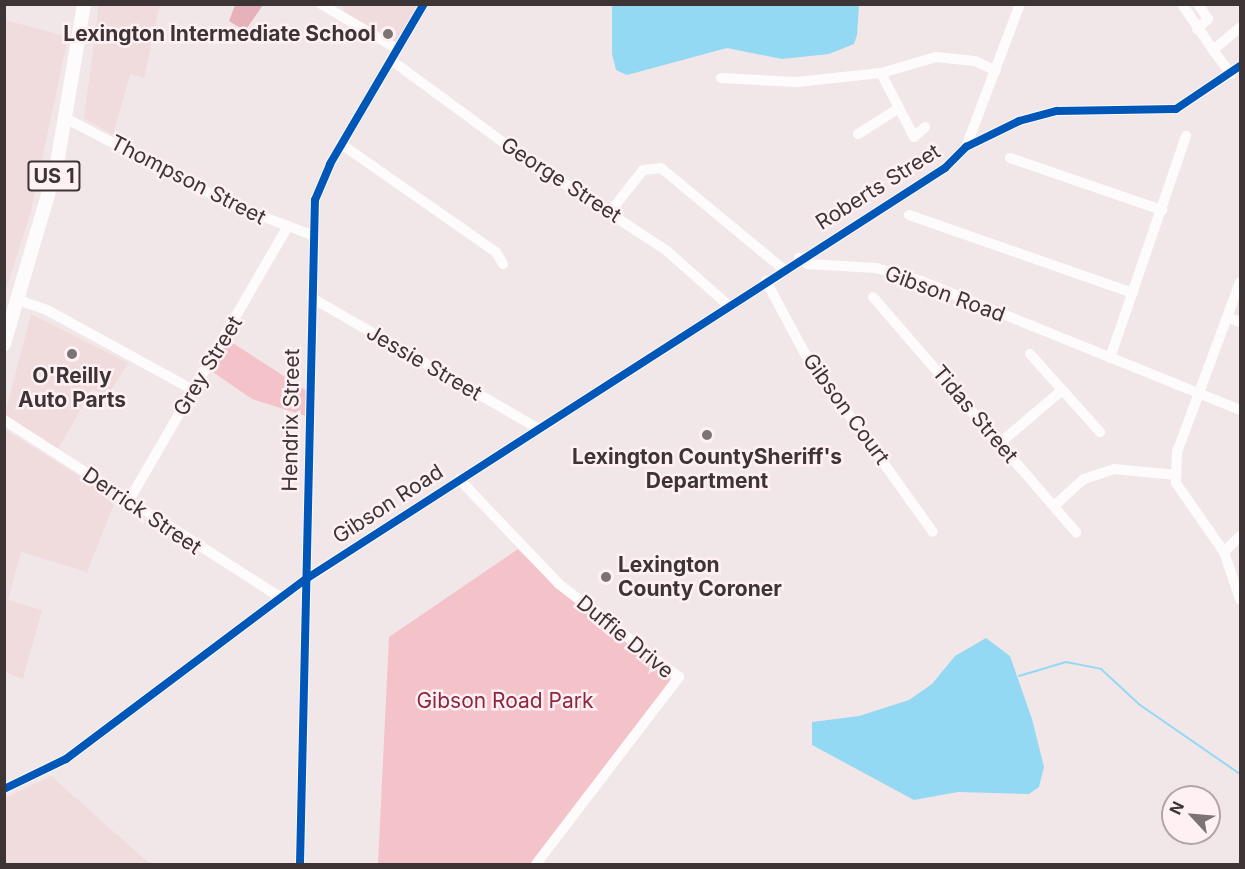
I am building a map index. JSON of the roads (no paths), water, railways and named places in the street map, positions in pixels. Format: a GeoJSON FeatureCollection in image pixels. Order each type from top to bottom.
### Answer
{"type":"FeatureCollection","features":[{"type":"Feature","properties":{"kind":"main road","name":"US 1"},"geometry":{"type":"LineString","coordinates":[[4,344],[67,118],[84,4]]}},
{"type":"Feature","properties":{"kind":"street"},"geometry":{"type":"LineString","coordinates":[[321,4],[397,49]]}},
{"type":"Feature","properties":{"kind":"street","name":"Hendrix Street"},"geometry":{"type":"LineString","coordinates":[[300,864],[312,235],[318,191],[341,144],[424,4]]}},
{"type":"Feature","properties":{"kind":"street"},"geometry":{"type":"LineString","coordinates":[[966,147],[1020,4]]}},
{"type":"Feature","properties":{"kind":"street"},"geometry":{"type":"LineString","coordinates":[[1182,4],[1197,29],[1231,74]]}},
{"type":"Feature","properties":{"kind":"street"},"geometry":{"type":"LineString","coordinates":[[1197,29],[1208,19],[1198,4]]}},
{"type":"Feature","properties":{"kind":"street"},"geometry":{"type":"LineString","coordinates":[[1214,50],[1240,27]]}},
{"type":"Feature","properties":{"kind":"street"},"geometry":{"type":"LineString","coordinates":[[721,78],[789,82],[881,73],[936,57],[975,61],[996,71]]}},
{"type":"Feature","properties":{"kind":"street","name":"George Street"},"geometry":{"type":"LineString","coordinates":[[391,60],[512,150],[667,251],[727,304]]}},
{"type":"Feature","properties":{"kind":"street","name":"Roberts Street"},"geometry":{"type":"LineString","coordinates":[[799,258],[945,168],[966,147],[1019,121],[1057,111],[1176,109],[1240,66]]}},
{"type":"Feature","properties":{"kind":"street"},"geometry":{"type":"LineString","coordinates":[[881,73],[896,110],[914,137],[925,127]]}},
{"type":"Feature","properties":{"kind":"street"},"geometry":{"type":"LineString","coordinates":[[858,134],[896,110]]}},
{"type":"Feature","properties":{"kind":"street","name":"Thompson Street"},"geometry":{"type":"LineString","coordinates":[[67,118],[287,228],[312,235]]}},
{"type":"Feature","properties":{"kind":"street"},"geometry":{"type":"LineString","coordinates":[[1110,358],[1186,136]]}},
{"type":"Feature","properties":{"kind":"street"},"geometry":{"type":"LineString","coordinates":[[341,144],[496,252],[503,264]]}},
{"type":"Feature","properties":{"kind":"street"},"geometry":{"type":"LineString","coordinates":[[1010,158],[1162,210]]}},
{"type":"Feature","properties":{"kind":"street"},"geometry":{"type":"LineString","coordinates":[[610,212],[643,170],[661,168],[783,269]]}},
{"type":"Feature","properties":{"kind":"street"},"geometry":{"type":"LineString","coordinates":[[909,215],[1133,292]]}},
{"type":"Feature","properties":{"kind":"street","name":"Grey Street"},"geometry":{"type":"LineString","coordinates":[[128,502],[287,228]]}},
{"type":"Feature","properties":{"kind":"street","name":"Gibson Road"},"geometry":{"type":"LineString","coordinates":[[4,789],[66,759],[306,579],[799,258],[808,264],[904,276],[1240,410]]}},
{"type":"Feature","properties":{"kind":"street","name":"Gibson Court"},"geometry":{"type":"LineString","coordinates":[[766,281],[823,381],[933,532]]}},
{"type":"Feature","properties":{"kind":"street"},"geometry":{"type":"LineString","coordinates":[[1240,282],[1201,395],[1178,452],[1177,475],[1197,517],[1224,552],[1240,599]]}},
{"type":"Feature","properties":{"kind":"street","name":"Tidas Street"},"geometry":{"type":"LineString","coordinates":[[873,297],[1076,532]]}},
{"type":"Feature","properties":{"kind":"street","name":"Jessie Street"},"geometry":{"type":"LineString","coordinates":[[312,298],[537,428]]}},
{"type":"Feature","properties":{"kind":"street"},"geometry":{"type":"LineString","coordinates":[[18,300],[47,310],[193,390]]}},
{"type":"Feature","properties":{"kind":"street"},"geometry":{"type":"LineString","coordinates":[[1229,318],[1240,322]]}},
{"type":"Feature","properties":{"kind":"street"},"geometry":{"type":"LineString","coordinates":[[1030,354],[1100,432]]}},
{"type":"Feature","properties":{"kind":"street"},"geometry":{"type":"LineString","coordinates":[[1000,443],[1061,391]]}},
{"type":"Feature","properties":{"kind":"street","name":"Derrick Street"},"geometry":{"type":"LineString","coordinates":[[4,420],[128,502],[281,598]]}},
{"type":"Feature","properties":{"kind":"street"},"geometry":{"type":"LineString","coordinates":[[1055,505],[1084,479],[1114,468],[1177,475]]}},
{"type":"Feature","properties":{"kind":"street","name":"Duffie Drive"},"geometry":{"type":"LineString","coordinates":[[459,479],[559,584],[679,677],[536,864]]}},
{"type":"Feature","properties":{"kind":"street"},"geometry":{"type":"LineString","coordinates":[[1224,552],[1240,536]]}},
{"type":"Feature","properties":{"kind":"water"},"geometry":{"type":"Polygon","coordinates":[[[612,5],[859,5],[857,35],[854,44],[829,54],[782,59],[727,48],[627,75],[616,70],[612,54],[612,5]]]}},
{"type":"Feature","properties":{"kind":"water"},"geometry":{"type":"Polygon","coordinates":[[[986,638],[1010,656],[1032,719],[1044,767],[1039,787],[1029,794],[958,792],[914,800],[812,745],[812,722],[859,716],[909,700],[932,684],[955,656],[986,638]]]}},
{"type":"Feature","properties":{"kind":"waterway"},"geometry":{"type":"LineString","coordinates":[[1019,676],[1066,662],[1101,669],[1140,705],[1240,774]]}},
{"type":"Feature","properties":{"kind":"place","name":"Lexington Intermediate School"},"geometry":{"type":"Point","coordinates":[388,34]}},
{"type":"Feature","properties":{"kind":"place","name":"O'Reilly Auto Parts"},"geometry":{"type":"Point","coordinates":[72,354]}},
{"type":"Feature","properties":{"kind":"place","name":"Lexington CountySheriff's Department"},"geometry":{"type":"Point","coordinates":[707,435]}},
{"type":"Feature","properties":{"kind":"place","name":"Lexington County Coroner"},"geometry":{"type":"Point","coordinates":[606,577]}},
{"type":"Feature","properties":{"kind":"park label","name":"Gibson Road Park"},"geometry":{"type":"Point","coordinates":[505,701]}}]}
